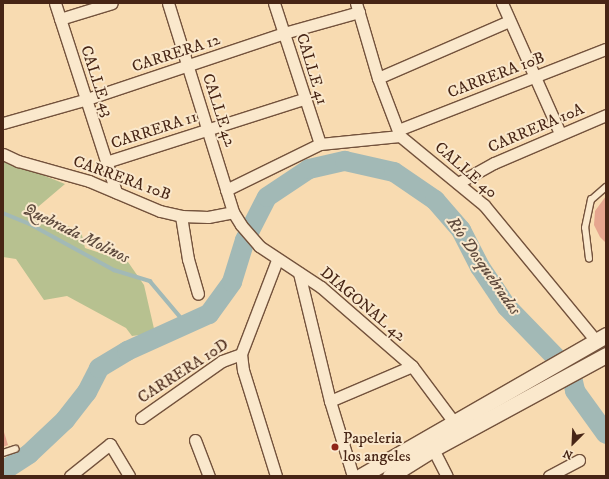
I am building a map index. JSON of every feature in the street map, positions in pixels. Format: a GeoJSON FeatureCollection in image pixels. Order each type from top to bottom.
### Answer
{"type":"FeatureCollection","features":[{"type":"Feature","properties":{"kind":"main road"},"geometry":{"type":"LineString","coordinates":[[361,476],[454,421],[601,338]]}},
{"type":"Feature","properties":{"kind":"main road"},"geometry":{"type":"LineString","coordinates":[[390,476],[433,449],[606,355]]}},
{"type":"Feature","properties":{"kind":"street","name":"CALLE 43"},"geometry":{"type":"LineString","coordinates":[[55,3],[116,192]]}},
{"type":"Feature","properties":{"kind":"street"},"geometry":{"type":"LineString","coordinates":[[60,19],[112,3]]}},
{"type":"Feature","properties":{"kind":"street","name":"CALLE 42"},"geometry":{"type":"LineString","coordinates":[[168,3],[209,129],[233,212],[241,225]]}},
{"type":"Feature","properties":{"kind":"street","name":"CALLE 41"},"geometry":{"type":"LineString","coordinates":[[274,3],[304,99],[320,144]]}},
{"type":"Feature","properties":{"kind":"street"},"geometry":{"type":"LineString","coordinates":[[503,3],[509,22],[560,133]]}},
{"type":"Feature","properties":{"kind":"street","name":"CARRERA 12"},"geometry":{"type":"LineString","coordinates":[[3,124],[87,99],[357,8]]}},
{"type":"Feature","properties":{"kind":"street","name":"CALLE 40"},"geometry":{"type":"LineString","coordinates":[[357,8],[378,78],[399,133],[484,205],[601,338]]}},
{"type":"Feature","properties":{"kind":"street"},"geometry":{"type":"LineString","coordinates":[[378,78],[509,22]]}},
{"type":"Feature","properties":{"kind":"street","name":"CARRERA 10B"},"geometry":{"type":"LineString","coordinates":[[226,190],[320,144],[399,133],[606,49]]}},
{"type":"Feature","properties":{"kind":"street","name":"CARRERA 11"},"geometry":{"type":"LineString","coordinates":[[106,162],[304,99]]}},
{"type":"Feature","properties":{"kind":"street","name":"CARRERA 10A"},"geometry":{"type":"LineString","coordinates":[[458,183],[474,172],[560,133],[606,115]]}},
{"type":"Feature","properties":{"kind":"street","name":"CARRERA 10B"},"geometry":{"type":"LineString","coordinates":[[3,154],[18,161],[89,181],[116,192],[137,203],[181,216],[208,217],[233,212]]}},
{"type":"Feature","properties":{"kind":"street"},"geometry":{"type":"LineString","coordinates":[[181,216],[188,259],[198,294]]}},
{"type":"Feature","properties":{"kind":"street","name":"DIAGONAL 42"},"geometry":{"type":"LineString","coordinates":[[241,225],[258,246],[277,260],[321,287],[412,366],[454,421]]}},
{"type":"Feature","properties":{"kind":"street","name":"CARRERA 10D"},"geometry":{"type":"LineString","coordinates":[[141,418],[222,361],[241,354],[277,260]]}},
{"type":"Feature","properties":{"kind":"street"},"geometry":{"type":"LineString","coordinates":[[299,273],[330,401],[353,476]]}},
{"type":"Feature","properties":{"kind":"street"},"geometry":{"type":"LineString","coordinates":[[241,354],[243,370],[276,476]]}},
{"type":"Feature","properties":{"kind":"street"},"geometry":{"type":"LineString","coordinates":[[590,363],[606,362]]}},
{"type":"Feature","properties":{"kind":"street"},"geometry":{"type":"LineString","coordinates":[[330,401],[412,366]]}},
{"type":"Feature","properties":{"kind":"street"},"geometry":{"type":"LineString","coordinates":[[195,440],[210,476]]}},
{"type":"Feature","properties":{"kind":"street"},"geometry":{"type":"LineString","coordinates":[[70,476],[110,444],[128,476]]}},
{"type":"Feature","properties":{"kind":"street"},"geometry":{"type":"LineString","coordinates":[[433,449],[447,476]]}},
{"type":"Feature","properties":{"kind":"street"},"geometry":{"type":"LineString","coordinates":[[549,476],[579,460]]}},
{"type":"Feature","properties":{"kind":"lane"},"geometry":{"type":"LineString","coordinates":[[589,259],[585,228],[591,200],[606,187]]}},
{"type":"Feature","properties":{"kind":"lane"},"geometry":{"type":"LineString","coordinates":[[3,453],[15,449]]}},
{"type":"Feature","properties":{"kind":"green space"},"geometry":{"type":"Polygon","coordinates":[[[3,159],[65,184],[32,212],[81,231],[85,248],[128,262],[144,285],[155,333],[132,336],[126,328],[67,296],[44,300],[16,259],[3,257],[3,159]]]}},
{"type":"Feature","properties":{"kind":"building"},"geometry":{"type":"Polygon","coordinates":[[[606,196],[606,243],[600,237],[594,225],[595,211],[606,196]]]}},
{"type":"Feature","properties":{"kind":"building"},"geometry":{"type":"Polygon","coordinates":[[[3,429],[8,445],[3,447],[3,429]]]}},
{"type":"Feature","properties":{"kind":"waterway","name":"Río Dosquebradas"},"geometry":{"type":"LineString","coordinates":[[3,471],[29,454],[65,420],[87,392],[99,368],[127,351],[209,314],[232,282],[245,240],[267,197],[309,169],[345,161],[394,172],[435,200],[461,230],[480,267],[507,307],[571,373],[575,391],[606,434]]}},
{"type":"Feature","properties":{"kind":"waterway","name":"Quebrada Molinos"},"geometry":{"type":"LineString","coordinates":[[3,213],[30,224],[114,270],[150,281],[188,326]]}},
{"type":"Feature","properties":{"kind":"place","name":"Papeleria los angeles"},"geometry":{"type":"Point","coordinates":[335,447]}}]}
